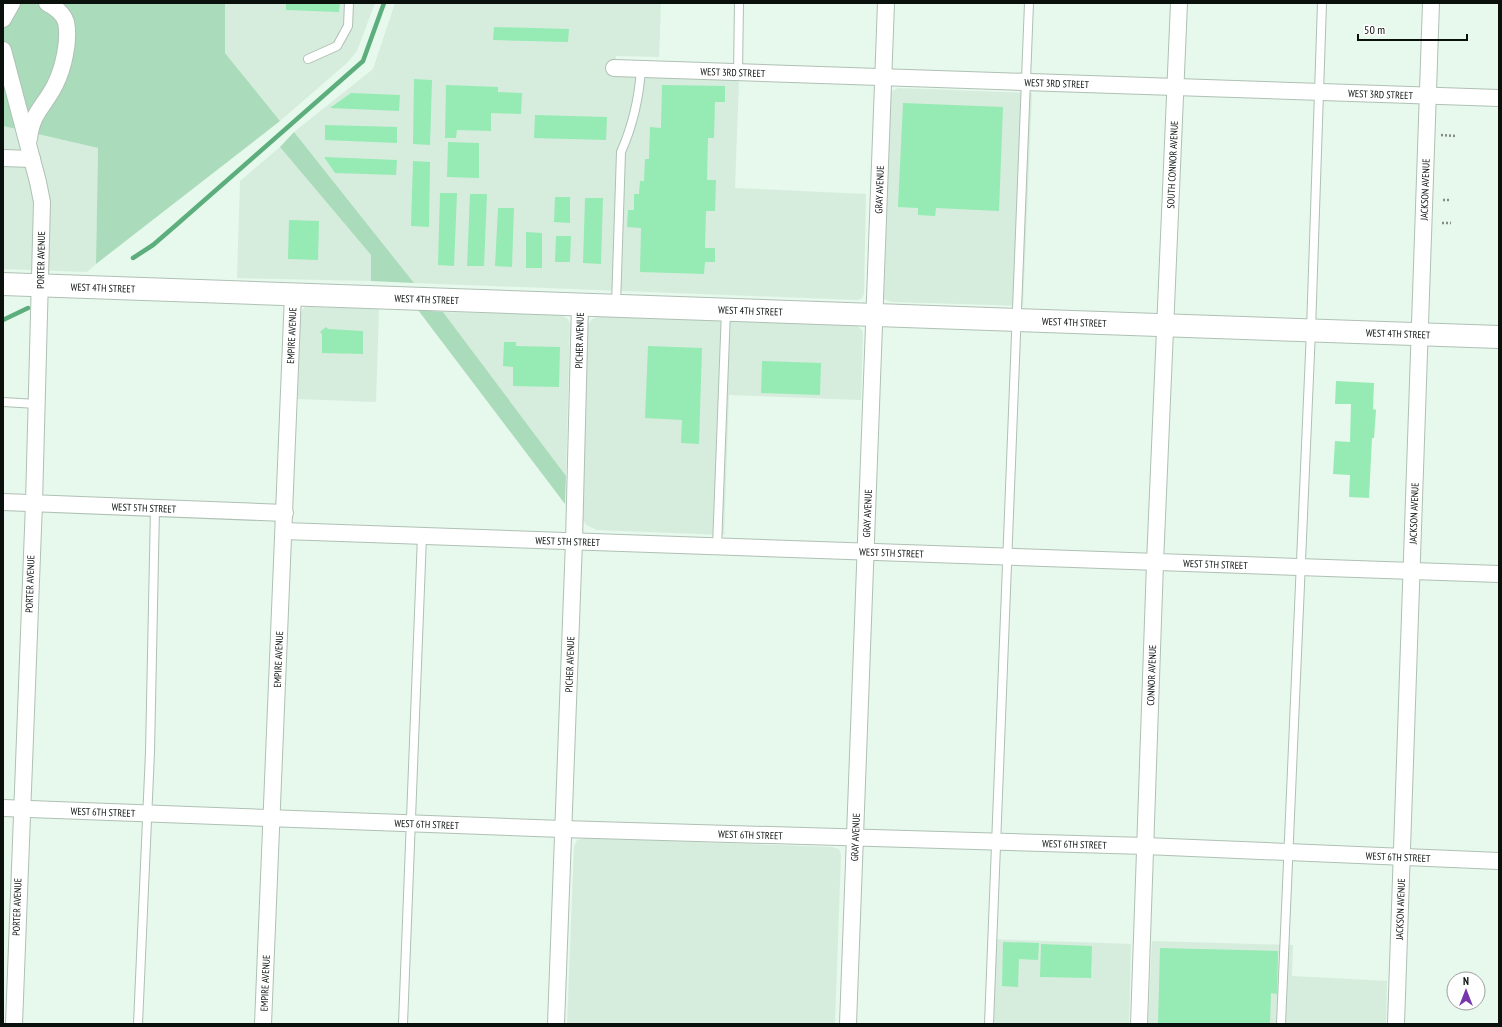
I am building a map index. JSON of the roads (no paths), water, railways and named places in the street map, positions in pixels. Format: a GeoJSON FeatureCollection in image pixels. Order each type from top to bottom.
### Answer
{"type":"FeatureCollection","features":[{"type":"Feature","properties":{"kind":"street"},"geometry":{"type":"LineString","coordinates":[[3,19],[12,3]]}},
{"type":"Feature","properties":{"kind":"street","name":"PORTER AVENUE"},"geometry":{"type":"LineString","coordinates":[[30,152],[30,128],[34,115],[56,84],[67,38],[65,22],[57,9],[47,3]]}},
{"type":"Feature","properties":{"kind":"street","name":"GRAY AVENUE"},"geometry":{"type":"LineString","coordinates":[[848,1024],[886,3]]}},
{"type":"Feature","properties":{"kind":"street","name":"SOUTH CONNOR AVENUE"},"geometry":{"type":"LineString","coordinates":[[1165,326],[1179,3]]}},
{"type":"Feature","properties":{"kind":"street","name":"JACKSON AVENUE"},"geometry":{"type":"LineString","coordinates":[[1396,1024],[1421,334],[1431,3]]}},
{"type":"Feature","properties":{"kind":"street","name":"PORTER AVENUE"},"geometry":{"type":"LineString","coordinates":[[3,50],[42,202],[34,503],[21,809],[14,1024]]}},
{"type":"Feature","properties":{"kind":"street","name":"WEST 3RD STREET"},"geometry":{"type":"LineString","coordinates":[[614,68],[1499,98]]}},
{"type":"Feature","properties":{"kind":"street"},"geometry":{"type":"LineString","coordinates":[[3,158],[30,152]]}},
{"type":"Feature","properties":{"kind":"street","name":"WEST 4TH STREET"},"geometry":{"type":"LineString","coordinates":[[3,284],[1499,337]]}},
{"type":"Feature","properties":{"kind":"street","name":"EMPIRE AVENUE"},"geometry":{"type":"LineString","coordinates":[[263,1024],[293,294]]}},
{"type":"Feature","properties":{"kind":"street","name":"PICHER AVENUE"},"geometry":{"type":"LineString","coordinates":[[556,1024],[562,829],[574,541],[580,304]]}},
{"type":"Feature","properties":{"kind":"street","name":"CONNOR AVENUE"},"geometry":{"type":"LineString","coordinates":[[1139,1024],[1165,326]]}},
{"type":"Feature","properties":{"kind":"street","name":"WEST 5TH STREET"},"geometry":{"type":"LineString","coordinates":[[3,502],[285,513]]}},
{"type":"Feature","properties":{"kind":"street","name":"WEST 5TH STREET"},"geometry":{"type":"LineString","coordinates":[[284,531],[1499,574]]}},
{"type":"Feature","properties":{"kind":"street","name":"WEST 6TH STREET"},"geometry":{"type":"LineString","coordinates":[[3,808],[562,829],[854,837],[996,843],[1145,846],[1499,861]]}},
{"type":"Feature","properties":{"kind":"lane"},"geometry":{"type":"LineString","coordinates":[[308,59],[337,46],[348,26],[349,3]]}},
{"type":"Feature","properties":{"kind":"lane"},"geometry":{"type":"LineString","coordinates":[[738,3],[738,72]]}},
{"type":"Feature","properties":{"kind":"lane"},"geometry":{"type":"LineString","coordinates":[[989,1024],[1029,3]]}},
{"type":"Feature","properties":{"kind":"lane"},"geometry":{"type":"LineString","coordinates":[[1281,1024],[1311,330],[1322,3]]}},
{"type":"Feature","properties":{"kind":"lane"},"geometry":{"type":"LineString","coordinates":[[616,306],[621,152],[631,130],[640,92],[641,69]]}},
{"type":"Feature","properties":{"kind":"lane"},"geometry":{"type":"LineString","coordinates":[[717,547],[726,309]]}},
{"type":"Feature","properties":{"kind":"lane"},"geometry":{"type":"LineString","coordinates":[[3,402],[37,404]]}},
{"type":"Feature","properties":{"kind":"lane"},"geometry":{"type":"LineString","coordinates":[[138,1024],[147,813],[156,508]]}},
{"type":"Feature","properties":{"kind":"lane"},"geometry":{"type":"LineString","coordinates":[[403,1024],[409,823],[422,536]]}},
{"type":"Feature","properties":{"kind":"waterway"},"geometry":{"type":"LineString","coordinates":[[133,258],[153,245],[363,61],[384,3]]}},
{"type":"Feature","properties":{"kind":"waterway"},"geometry":{"type":"LineString","coordinates":[[3,320],[28,308]]}}]}
